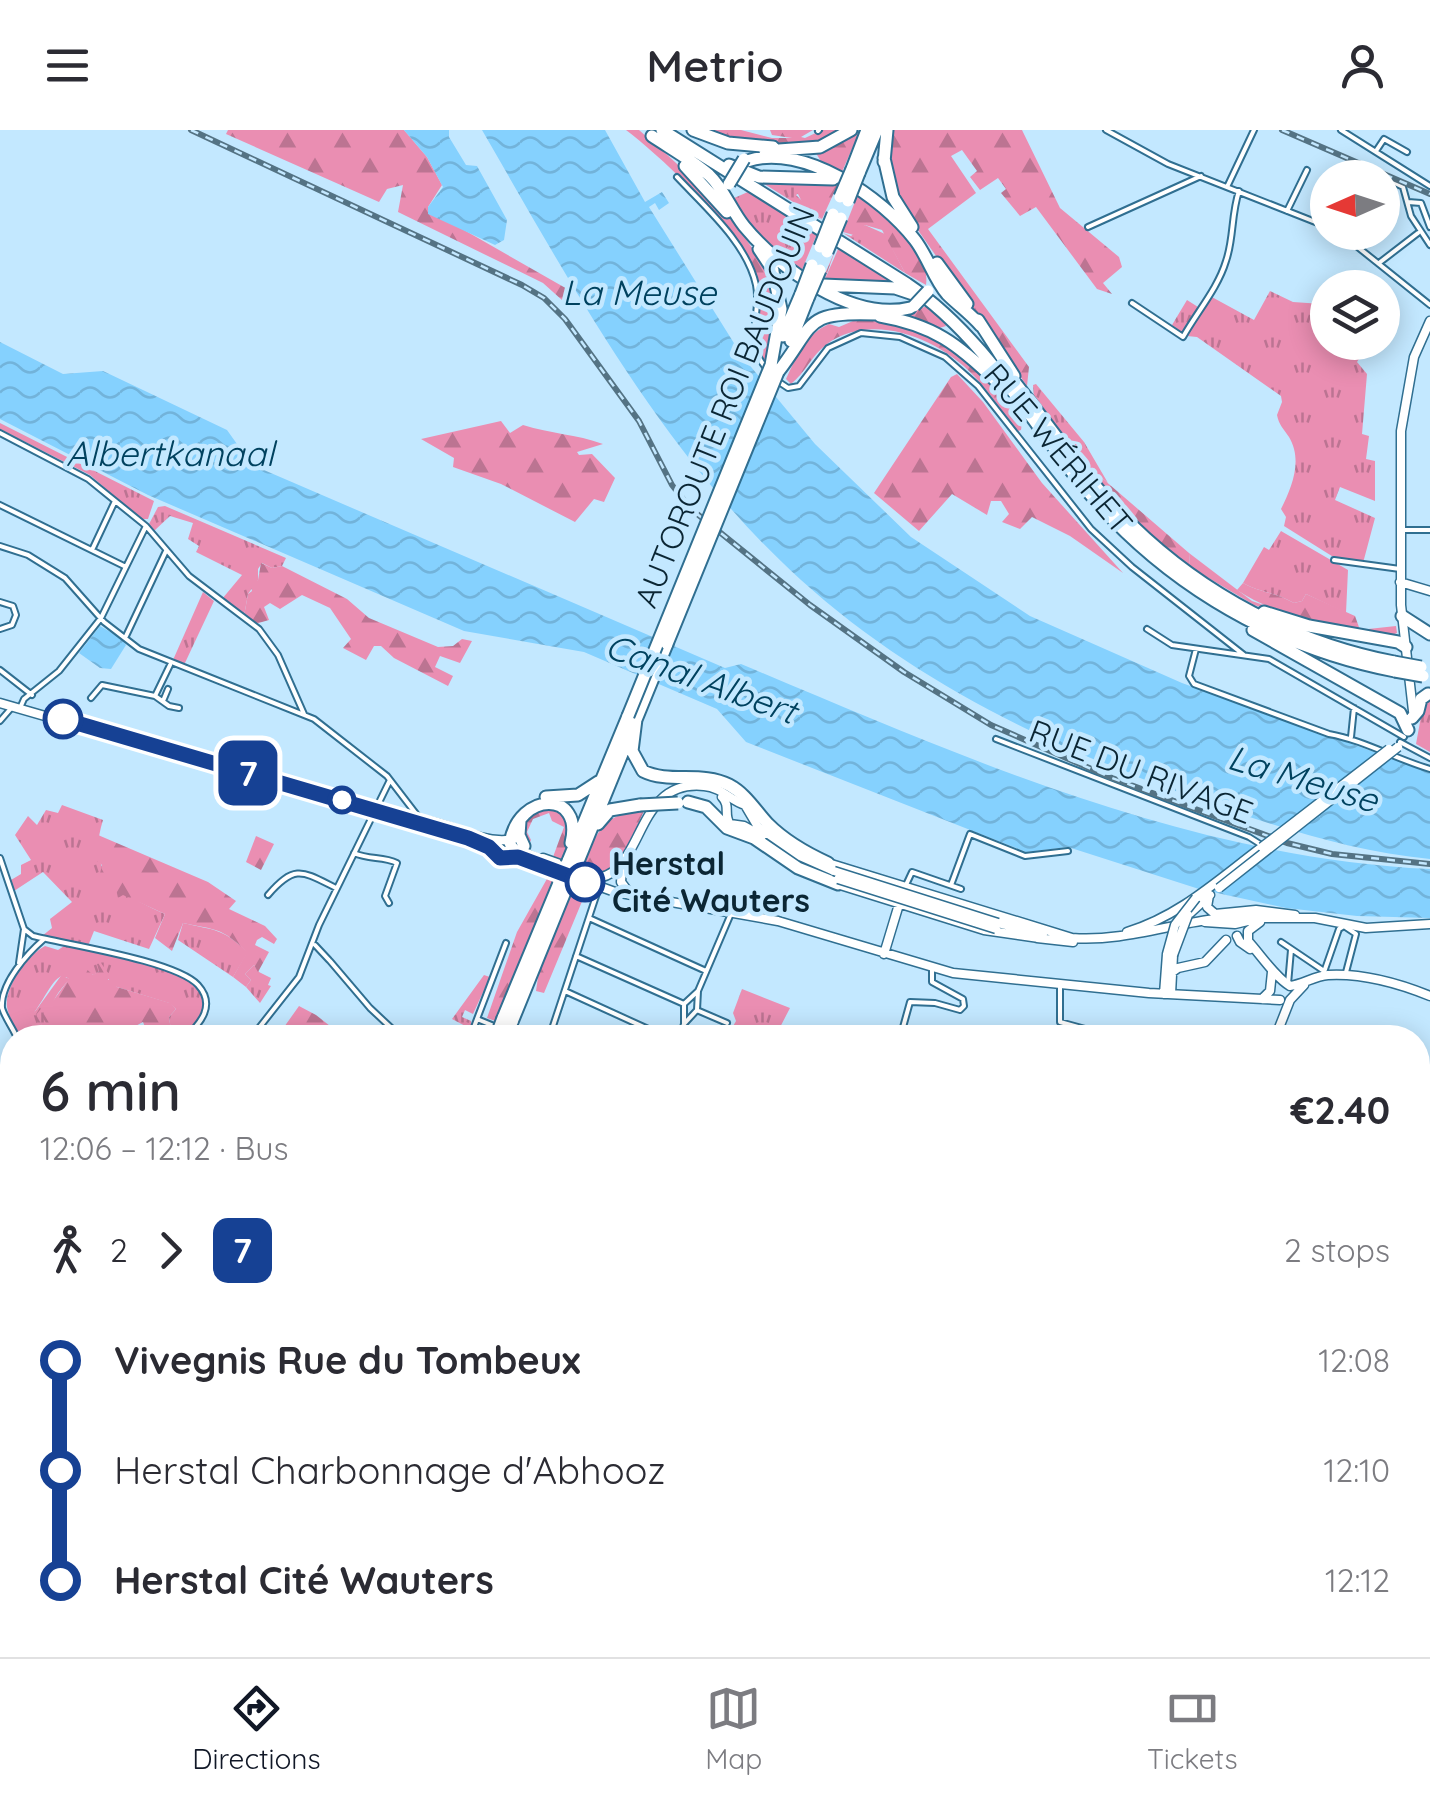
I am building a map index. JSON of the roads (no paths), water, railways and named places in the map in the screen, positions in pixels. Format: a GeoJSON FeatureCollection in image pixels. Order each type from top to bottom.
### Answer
{"type":"FeatureCollection","features":[{"type":"Feature","properties":{"kind":"highway"},"geometry":{"type":"LineString","coordinates":[[672,130],[922,289],[967,328],[1028,404]]}},
{"type":"Feature","properties":{"kind":"highway"},"geometry":{"type":"LineString","coordinates":[[693,130],[736,144],[797,148]]}},
{"type":"Feature","properties":{"kind":"highway"},"geometry":{"type":"LineString","coordinates":[[734,212],[728,184],[734,170],[746,160],[759,152],[828,144],[851,130]]}},
{"type":"Feature","properties":{"kind":"highway","name":"AUTOROUTE ROI BAUDOUIN"},"geometry":{"type":"LineString","coordinates":[[572,862],[585,844],[632,718],[844,199],[867,130]]}},
{"type":"Feature","properties":{"kind":"highway","name":"AUTOROUTE ROI BAUDOUIN"},"geometry":{"type":"LineString","coordinates":[[855,171],[877,130]]}},
{"type":"Feature","properties":{"kind":"highway"},"geometry":{"type":"LineString","coordinates":[[886,130],[888,196],[903,226]]}},
{"type":"Feature","properties":{"kind":"highway"},"geometry":{"type":"LineString","coordinates":[[653,132],[709,175],[758,240],[817,288],[856,304],[885,310],[912,307]]}},
{"type":"Feature","properties":{"kind":"highway"},"geometry":{"type":"LineString","coordinates":[[653,132],[704,186],[773,270]]}},
{"type":"Feature","properties":{"kind":"highway"},"geometry":{"type":"LineString","coordinates":[[653,132],[907,284],[938,308],[1028,404],[1125,518],[1208,592],[1305,637],[1395,667],[1426,672]]}},
{"type":"Feature","properties":{"kind":"highway"},"geometry":{"type":"LineString","coordinates":[[746,160],[772,157],[800,163],[835,176],[872,199],[903,226],[921,248],[944,290],[982,326]]}},
{"type":"Feature","properties":{"kind":"highway"},"geometry":{"type":"LineString","coordinates":[[715,158],[760,178],[833,180],[872,199]]}},
{"type":"Feature","properties":{"kind":"highway"},"geometry":{"type":"LineString","coordinates":[[884,158],[897,206],[982,326],[1028,404]]}},
{"type":"Feature","properties":{"kind":"highway"},"geometry":{"type":"LineString","coordinates":[[758,240],[773,270],[781,308],[775,369]]}},
{"type":"Feature","properties":{"kind":"highway"},"geometry":{"type":"LineString","coordinates":[[775,369],[813,324],[842,313],[896,314],[912,307],[926,295],[930,284],[929,265],[921,248]]}},
{"type":"Feature","properties":{"kind":"highway"},"geometry":{"type":"LineString","coordinates":[[787,266],[826,286],[899,289],[938,308]]}},
{"type":"Feature","properties":{"kind":"highway"},"geometry":{"type":"LineString","coordinates":[[871,314],[920,324],[947,338],[1028,404]]}},
{"type":"Feature","properties":{"kind":"highway"},"geometry":{"type":"LineString","coordinates":[[1208,592],[1291,621],[1386,639],[1406,647]]}},
{"type":"Feature","properties":{"kind":"highway"},"geometry":{"type":"LineString","coordinates":[[1208,592],[1214,605],[1402,733],[1418,711],[1420,699],[1429,694]]}},
{"type":"Feature","properties":{"kind":"highway"},"geometry":{"type":"LineString","coordinates":[[1386,639],[1398,634],[1402,616]]}},
{"type":"Feature","properties":{"kind":"highway"},"geometry":{"type":"LineString","coordinates":[[1402,616],[1410,629],[1430,634]]}},
{"type":"Feature","properties":{"kind":"highway"},"geometry":{"type":"LineString","coordinates":[[1413,690],[1429,694]]}},
{"type":"Feature","properties":{"kind":"highway"},"geometry":{"type":"LineString","coordinates":[[632,718],[632,751],[643,771],[713,780],[732,788],[782,836],[835,874]]}},
{"type":"Feature","properties":{"kind":"highway","name":"AUTOROUTE ROI BAUDOUIN"},"geometry":{"type":"LineString","coordinates":[[504,1025],[563,885],[601,779],[632,718]]}},
{"type":"Feature","properties":{"kind":"highway"},"geometry":{"type":"LineString","coordinates":[[506,846],[519,812],[528,802],[578,796],[601,779]]}},
{"type":"Feature","properties":{"kind":"highway"},"geometry":{"type":"LineString","coordinates":[[585,844],[606,814],[618,807],[683,802],[732,808],[732,788]]}},
{"type":"Feature","properties":{"kind":"highway"},"geometry":{"type":"LineString","coordinates":[[506,846],[519,831],[522,815],[544,802],[566,811],[573,832],[572,862]]}},
{"type":"Feature","properties":{"kind":"highway"},"geometry":{"type":"LineString","coordinates":[[683,802],[706,807],[727,828],[754,838],[798,868],[835,874]]}},
{"type":"Feature","properties":{"kind":"highway","name":"AUTOROUTE ROI BAUDOUIN"},"geometry":{"type":"LineString","coordinates":[[507,1025],[508,1020]]}},
{"type":"Feature","properties":{"kind":"main road"},"geometry":{"type":"LineString","coordinates":[[1402,616],[1404,403],[1414,357],[1430,321]]}},
{"type":"Feature","properties":{"kind":"main road"},"geometry":{"type":"LineString","coordinates":[[1400,582],[1430,592]]}},
{"type":"Feature","properties":{"kind":"main road"},"geometry":{"type":"LineString","coordinates":[[1167,994],[1171,956],[1183,923],[1194,907],[1402,733],[1413,690],[1406,647],[1410,629]]}},
{"type":"Feature","properties":{"kind":"main road"},"geometry":{"type":"LineString","coordinates":[[0,703],[506,846],[518,857],[579,879],[603,880],[627,890],[732,912]]}},
{"type":"Feature","properties":{"kind":"main road"},"geometry":{"type":"LineString","coordinates":[[405,818],[420,819],[506,846],[583,874],[599,875],[619,864],[654,806],[679,789],[710,786],[732,808],[747,807],[747,822]]}},
{"type":"Feature","properties":{"kind":"main road"},"geometry":{"type":"LineString","coordinates":[[627,890],[620,879],[622,869],[652,814],[672,796],[707,790],[732,808],[732,826],[747,822],[792,851],[900,904],[997,933],[1102,944],[1203,926],[1229,933]]}},
{"type":"Feature","properties":{"kind":"main road"},"geometry":{"type":"LineString","coordinates":[[747,822],[803,865],[1039,938]]}},
{"type":"Feature","properties":{"kind":"main road"},"geometry":{"type":"LineString","coordinates":[[603,880],[621,866],[636,836]]}},
{"type":"Feature","properties":{"kind":"main road"},"geometry":{"type":"LineString","coordinates":[[1090,939],[1156,921],[1196,898],[1264,849]]}},
{"type":"Feature","properties":{"kind":"main road"},"geometry":{"type":"LineString","coordinates":[[540,858],[586,878],[826,936],[932,969],[1048,983],[1261,1000],[1287,993],[1324,973],[1388,981],[1430,996]]}},
{"type":"Feature","properties":{"kind":"main road"},"geometry":{"type":"LineString","coordinates":[[603,880],[622,869]]}},
{"type":"Feature","properties":{"kind":"main road"},"geometry":{"type":"LineString","coordinates":[[835,874],[905,886],[1072,938]]}},
{"type":"Feature","properties":{"kind":"main road"},"geometry":{"type":"LineString","coordinates":[[884,954],[905,886]]}},
{"type":"Feature","properties":{"kind":"main road"},"geometry":{"type":"LineString","coordinates":[[1210,895],[1206,906],[1215,914],[1317,918],[1366,928],[1430,924]]}},
{"type":"Feature","properties":{"kind":"main road"},"geometry":{"type":"LineString","coordinates":[[1167,994],[1176,926],[1196,898]]}},
{"type":"Feature","properties":{"kind":"main road"},"geometry":{"type":"LineString","coordinates":[[997,926],[1072,938],[1112,939],[1200,921],[1262,917]]}},
{"type":"Feature","properties":{"kind":"main road"},"geometry":{"type":"LineString","coordinates":[[1171,973],[1180,967],[1196,966],[1229,933],[1262,917]]}},
{"type":"Feature","properties":{"kind":"main road"},"geometry":{"type":"LineString","coordinates":[[1262,917],[1251,926],[1246,938],[1272,967],[1287,993],[1281,1025]]}},
{"type":"Feature","properties":{"kind":"main road"},"geometry":{"type":"LineString","coordinates":[[1200,921],[1229,933],[1263,956]]}},
{"type":"Feature","properties":{"kind":"main road"},"geometry":{"type":"LineString","coordinates":[[1171,956],[1180,967]]}},
{"type":"Feature","properties":{"kind":"main road"},"geometry":{"type":"LineString","coordinates":[[1272,967],[1276,989]]}},
{"type":"Feature","properties":{"kind":"main road"},"geometry":{"type":"LineString","coordinates":[[1261,1000],[1270,991],[1272,967]]}},
{"type":"Feature","properties":{"kind":"main road"},"geometry":{"type":"LineString","coordinates":[[1276,989],[1287,993]]}},
{"type":"Feature","properties":{"kind":"main road"},"geometry":{"type":"LineString","coordinates":[[1261,1000],[1276,989]]}},
{"type":"Feature","properties":{"kind":"street"},"geometry":{"type":"LineString","coordinates":[[1106,130],[1168,164],[1310,220]]}},
{"type":"Feature","properties":{"kind":"street"},"geometry":{"type":"LineString","coordinates":[[1227,187],[1254,130]]}},
{"type":"Feature","properties":{"kind":"street"},"geometry":{"type":"LineString","coordinates":[[1341,130],[1430,186]]}},
{"type":"Feature","properties":{"kind":"street"},"geometry":{"type":"LineString","coordinates":[[1376,151],[1384,139],[1407,152]]}},
{"type":"Feature","properties":{"kind":"street"},"geometry":{"type":"LineString","coordinates":[[1287,211],[1306,170]]}},
{"type":"Feature","properties":{"kind":"street"},"geometry":{"type":"LineString","coordinates":[[1088,227],[1201,176]]}},
{"type":"Feature","properties":{"kind":"street","name":"RUE WÉRIHET"},"geometry":{"type":"LineString","coordinates":[[677,177],[718,221],[746,259],[756,287],[754,349],[763,366],[783,386],[799,386],[828,348],[861,333],[900,337],[945,357],[978,386],[1091,529],[1132,568],[1244,655]]}},
{"type":"Feature","properties":{"kind":"street"},"geometry":{"type":"LineString","coordinates":[[1400,184],[1404,186],[1411,216],[1430,245]]}},
{"type":"Feature","properties":{"kind":"street"},"geometry":{"type":"LineString","coordinates":[[1132,303],[1184,337],[1227,260],[1239,191]]}},
{"type":"Feature","properties":{"kind":"street"},"geometry":{"type":"LineString","coordinates":[[1408,202],[1421,203],[1430,227]]}},
{"type":"Feature","properties":{"kind":"street"},"geometry":{"type":"LineString","coordinates":[[1379,263],[1420,232]]}},
{"type":"Feature","properties":{"kind":"street"},"geometry":{"type":"LineString","coordinates":[[1362,250],[1430,305]]}},
{"type":"Feature","properties":{"kind":"street"},"geometry":{"type":"LineString","coordinates":[[0,434],[88,479],[146,526],[188,576],[260,629],[278,654],[304,714]]}},
{"type":"Feature","properties":{"kind":"street"},"geometry":{"type":"LineString","coordinates":[[92,550],[116,501]]}},
{"type":"Feature","properties":{"kind":"street"},"geometry":{"type":"LineString","coordinates":[[0,505],[126,567]]}},
{"type":"Feature","properties":{"kind":"street"},"geometry":{"type":"LineString","coordinates":[[0,721],[60,671],[101,618],[146,526]]}},
{"type":"Feature","properties":{"kind":"street"},"geometry":{"type":"LineString","coordinates":[[1401,530],[1430,530]]}},
{"type":"Feature","properties":{"kind":"street"},"geometry":{"type":"LineString","coordinates":[[0,546],[28,555],[65,578],[101,618],[139,650],[304,714],[340,737],[390,780],[420,819]]}},
{"type":"Feature","properties":{"kind":"street"},"geometry":{"type":"LineString","coordinates":[[126,636],[166,551]]}},
{"type":"Feature","properties":{"kind":"street"},"geometry":{"type":"LineString","coordinates":[[1334,560],[1400,569]]}},
{"type":"Feature","properties":{"kind":"street"},"geometry":{"type":"LineString","coordinates":[[0,602],[13,606],[16,615],[12,625],[0,628]]}},
{"type":"Feature","properties":{"kind":"street","name":"RUE WÉRIHET"},"geometry":{"type":"LineString","coordinates":[[1146,629],[1172,645],[1284,665],[1325,694],[1402,733],[1430,758]]}},
{"type":"Feature","properties":{"kind":"street"},"geometry":{"type":"LineString","coordinates":[[1196,649],[1190,676],[1194,684],[1430,769]]}},
{"type":"Feature","properties":{"kind":"street"},"geometry":{"type":"LineString","coordinates":[[155,696],[170,663]]}},
{"type":"Feature","properties":{"kind":"street"},"geometry":{"type":"LineString","coordinates":[[0,670],[32,695]]}},
{"type":"Feature","properties":{"kind":"street"},"geometry":{"type":"LineString","coordinates":[[91,698],[102,685],[155,696],[179,708]]}},
{"type":"Feature","properties":{"kind":"street"},"geometry":{"type":"LineString","coordinates":[[163,701],[168,689]]}},
{"type":"Feature","properties":{"kind":"street"},"geometry":{"type":"LineString","coordinates":[[1350,738],[1354,708]]}},
{"type":"Feature","properties":{"kind":"street","name":"RUE DU RIVAGE"},"geometry":{"type":"LineString","coordinates":[[996,739],[1248,837],[1264,849]]}},
{"type":"Feature","properties":{"kind":"street"},"geometry":{"type":"LineString","coordinates":[[261,1025],[292,987],[390,780]]}},
{"type":"Feature","properties":{"kind":"street"},"geometry":{"type":"LineString","coordinates":[[950,885],[970,834],[1025,856],[1068,851]]}},
{"type":"Feature","properties":{"kind":"street"},"geometry":{"type":"LineString","coordinates":[[353,852],[369,860],[384,858],[408,867]]}},
{"type":"Feature","properties":{"kind":"street"},"geometry":{"type":"LineString","coordinates":[[0,858],[24,929],[19,964]]}},
{"type":"Feature","properties":{"kind":"street"},"geometry":{"type":"LineString","coordinates":[[389,903],[384,896],[397,862]]}},
{"type":"Feature","properties":{"kind":"street"},"geometry":{"type":"LineString","coordinates":[[905,886],[912,872],[961,889]]}},
{"type":"Feature","properties":{"kind":"street"},"geometry":{"type":"LineString","coordinates":[[268,895],[286,875],[294,874],[310,875],[336,888]]}},
{"type":"Feature","properties":{"kind":"street"},"geometry":{"type":"LineString","coordinates":[[553,1025],[603,880]]}},
{"type":"Feature","properties":{"kind":"street"},"geometry":{"type":"LineString","coordinates":[[684,1024],[697,1010],[698,991],[732,912]]}},
{"type":"Feature","properties":{"kind":"street"},"geometry":{"type":"LineString","coordinates":[[589,918],[706,971]]}},
{"type":"Feature","properties":{"kind":"street"},"geometry":{"type":"LineString","coordinates":[[1281,942],[1324,973],[1340,927],[1355,932],[1345,976]]}},
{"type":"Feature","properties":{"kind":"street"},"geometry":{"type":"LineString","coordinates":[[24,929],[44,939],[154,965],[191,979],[204,994],[206,1009],[198,1025]]}},
{"type":"Feature","properties":{"kind":"street"},"geometry":{"type":"LineString","coordinates":[[12,1025],[2,997],[19,964],[44,939]]}},
{"type":"Feature","properties":{"kind":"street"},"geometry":{"type":"LineString","coordinates":[[475,1025],[506,943]]}},
{"type":"Feature","properties":{"kind":"street"},"geometry":{"type":"LineString","coordinates":[[314,944],[388,1025]]}},
{"type":"Feature","properties":{"kind":"street"},"geometry":{"type":"LineString","coordinates":[[1287,993],[1291,950]]}},
{"type":"Feature","properties":{"kind":"street"},"geometry":{"type":"LineString","coordinates":[[576,956],[684,1004]]}},
{"type":"Feature","properties":{"kind":"street"},"geometry":{"type":"LineString","coordinates":[[904,1025],[914,1000],[960,1010],[964,1006],[963,999],[932,982],[932,969]]}},
{"type":"Feature","properties":{"kind":"street"},"geometry":{"type":"LineString","coordinates":[[1060,984],[1060,1022],[1071,1025]]}},
{"type":"Feature","properties":{"kind":"street"},"geometry":{"type":"LineString","coordinates":[[684,1024],[684,1004],[698,991]]}},
{"type":"Feature","properties":{"kind":"street"},"geometry":{"type":"LineString","coordinates":[[565,992],[639,1025]]}},
{"type":"Feature","properties":{"kind":"street"},"geometry":{"type":"LineString","coordinates":[[697,1010],[726,1023]]}},
{"type":"Feature","properties":{"kind":"street"},"geometry":{"type":"LineString","coordinates":[[477,1019],[491,1025]]}},
{"type":"Feature","properties":{"kind":"water"},"geometry":{"type":"Polygon","coordinates":[[[404,130],[449,130],[449,137],[466,165],[477,166],[507,220],[504,240],[495,245],[428,214],[428,207],[443,187],[427,157],[404,130]]]}},
{"type":"Feature","properties":{"kind":"water","name":"La Meuse"},"geometry":{"type":"Polygon","coordinates":[[[482,130],[605,130],[645,202],[662,192],[669,203],[659,210],[655,203],[649,207],[742,356],[815,444],[911,537],[1030,616],[1182,683],[1430,772],[1430,859],[1297,832],[1069,749],[928,675],[841,614],[751,531],[664,425],[587,309],[482,130]]]}},
{"type":"Feature","properties":{"kind":"water","name":"Albertkanaal"},"geometry":{"type":"Polygon","coordinates":[[[0,342],[63,374],[103,371],[227,430],[252,465],[725,668],[741,664],[992,767],[1163,823],[1251,845],[1340,861],[1430,869],[1430,918],[1357,916],[1286,908],[1199,889],[1068,847],[1026,852],[746,742],[717,709],[584,652],[464,631],[148,495],[0,419],[0,342]]]}},
{"type":"Feature","properties":{"kind":"water"},"geometry":{"type":"Polygon","coordinates":[[[100,626],[126,645],[111,669],[100,668],[79,653],[100,626]]]}},
{"type":"Feature","properties":{"kind":"railway"},"geometry":{"type":"LineString","coordinates":[[191,130],[544,298],[565,319],[639,421],[672,485],[691,509],[810,605],[904,672],[991,725],[1112,778],[1287,843],[1332,854],[1430,864]]}},
{"type":"Feature","properties":{"kind":"railway"},"geometry":{"type":"LineString","coordinates":[[1282,130],[1430,194]]}},
{"type":"Feature","properties":{"kind":"place","name":"Herstal Cité Wauters"},"geometry":{"type":"Point","coordinates":[585,882]}},
{"type":"Feature","properties":{"kind":"water label","name":"Canal Albert"},"geometry":{"type":"Point","coordinates":[701,679]}}]}
